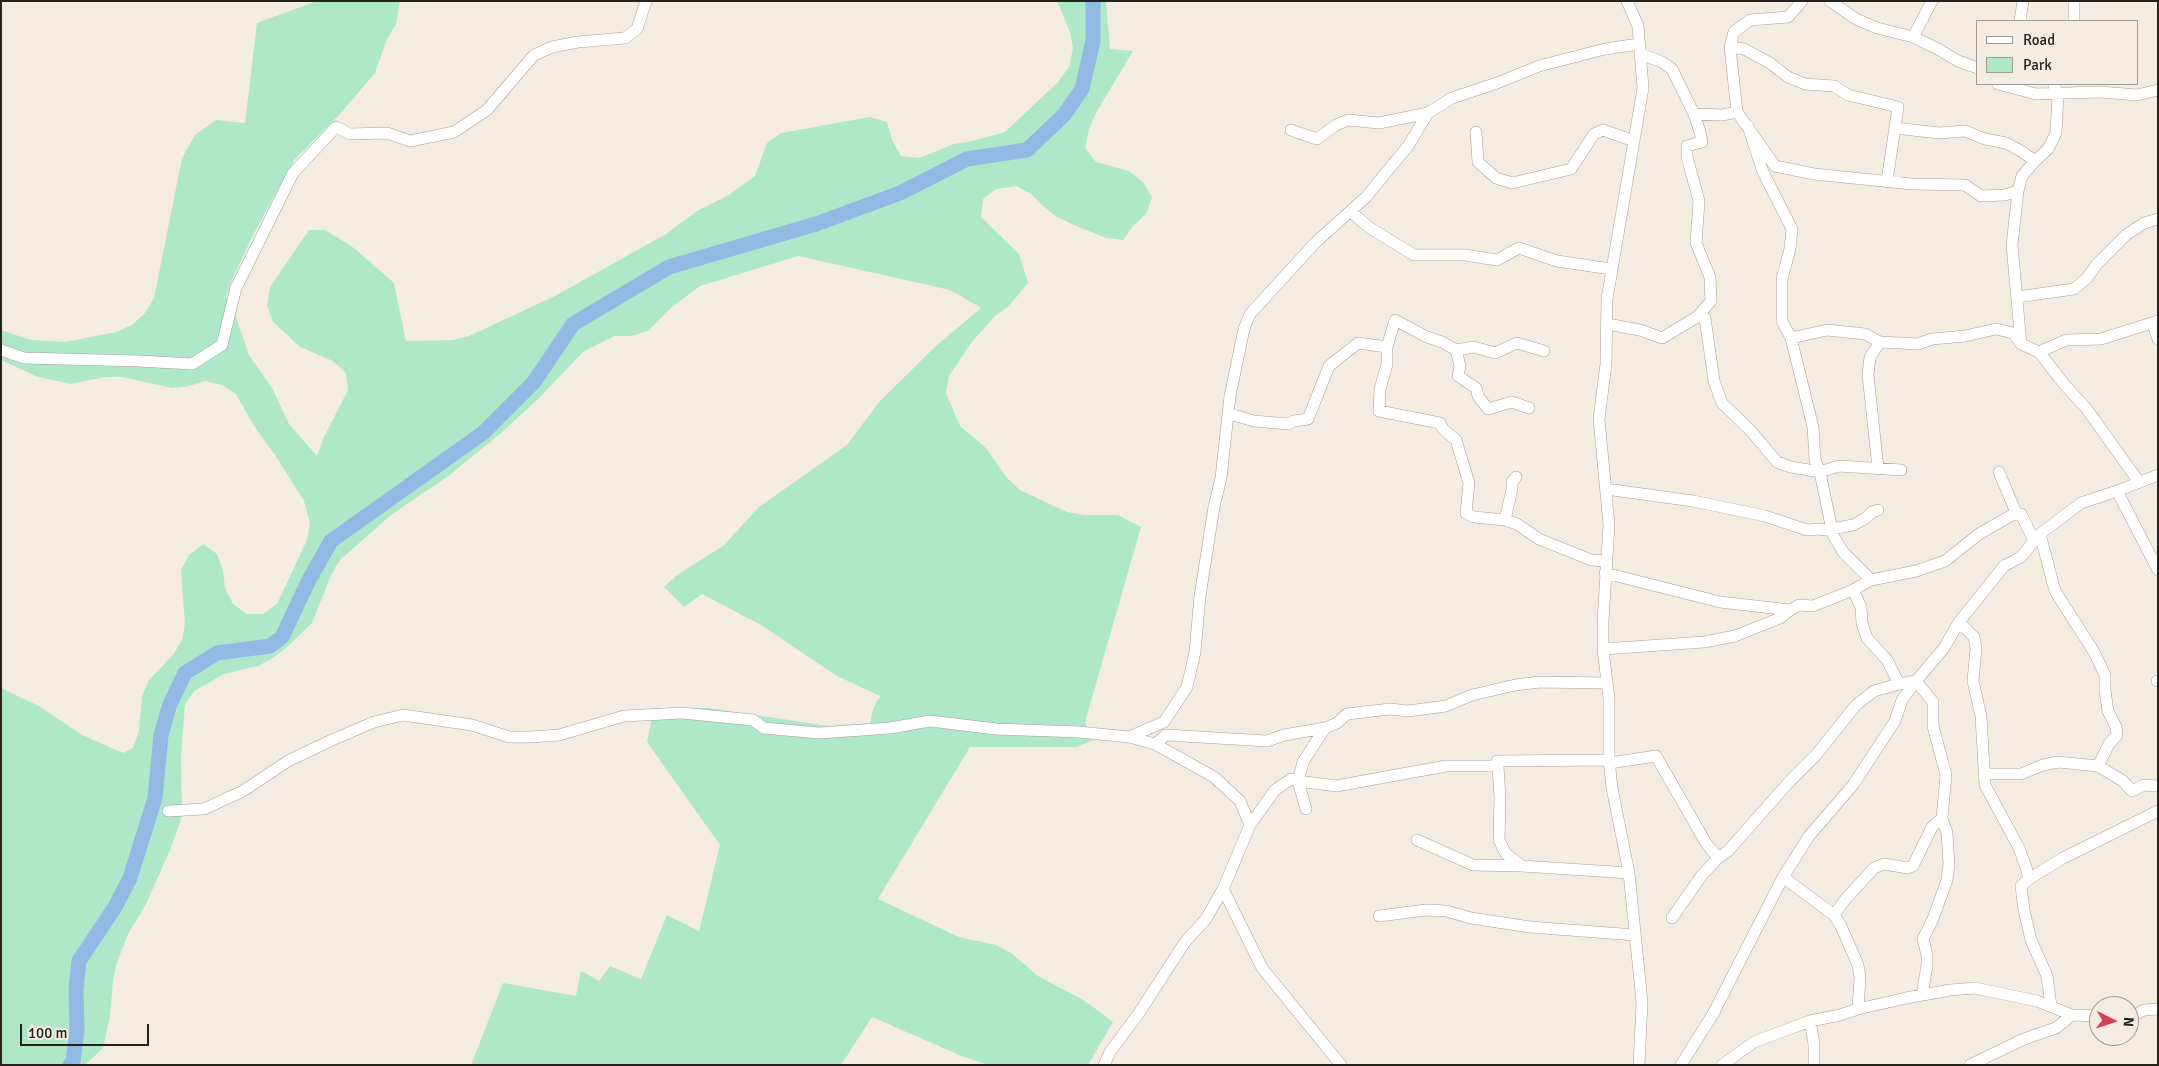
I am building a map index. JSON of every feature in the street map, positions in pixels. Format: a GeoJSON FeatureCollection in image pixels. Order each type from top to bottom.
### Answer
{"type":"FeatureCollection","features":[{"type":"Feature","properties":{"kind":"street"},"geometry":{"type":"LineString","coordinates":[[1,350],[24,358],[192,364],[222,345],[236,288],[293,173],[336,127],[350,134],[387,134],[410,141],[454,132],[487,110],[534,56],[552,48],[578,42],[625,38],[637,29],[646,1]]}},
{"type":"Feature","properties":{"kind":"street"},"geometry":{"type":"LineString","coordinates":[[1627,1],[1638,26],[1643,88],[1607,299],[1606,364],[1599,419],[1609,525],[1605,573],[1604,649],[1609,699],[1609,761],[1612,788],[1629,873],[1642,1002],[1639,1065]]}},
{"type":"Feature","properties":{"kind":"street"},"geometry":{"type":"LineString","coordinates":[[1802,1],[1788,18],[1750,20],[1734,32],[1730,47],[1737,112],[1775,166],[1814,174],[1887,181],[1965,185],[1982,196],[2005,195],[2018,190]]}},
{"type":"Feature","properties":{"kind":"street"},"geometry":{"type":"LineString","coordinates":[[1830,1],[1856,19],[1877,28],[1913,37],[1958,61],[1976,67]]}},
{"type":"Feature","properties":{"kind":"street"},"geometry":{"type":"LineString","coordinates":[[1913,37],[1932,1]]}},
{"type":"Feature","properties":{"kind":"street"},"geometry":{"type":"LineString","coordinates":[[2020,20],[2023,1]]}},
{"type":"Feature","properties":{"kind":"street"},"geometry":{"type":"LineString","coordinates":[[2074,1],[2074,20]]}},
{"type":"Feature","properties":{"kind":"street"},"geometry":{"type":"LineString","coordinates":[[1730,47],[1744,50],[1770,63],[1788,77],[1805,84],[1834,86],[1848,95],[1898,107],[1887,181]]}},
{"type":"Feature","properties":{"kind":"street"},"geometry":{"type":"LineString","coordinates":[[1291,130],[1317,139],[1336,125],[1348,120],[1379,123],[1428,113],[1452,98],[1498,83],[1538,66],[1604,49],[1640,49],[1662,62],[1672,69],[1694,114],[1702,142],[1687,146],[1687,157],[1699,201],[1696,243],[1710,277],[1711,301],[1697,318],[1662,338],[1640,330],[1607,324]]}},
{"type":"Feature","properties":{"kind":"street"},"geometry":{"type":"LineString","coordinates":[[2002,85],[2036,94],[2056,89],[2137,95],[2158,90]]}},
{"type":"Feature","properties":{"kind":"street"},"geometry":{"type":"LineString","coordinates":[[2021,344],[2012,245],[2018,190],[2022,176],[2048,149],[2056,133],[2056,89]]}},
{"type":"Feature","properties":{"kind":"street"},"geometry":{"type":"LineString","coordinates":[[1694,114],[1722,115],[1737,112]]}},
{"type":"Feature","properties":{"kind":"street"},"geometry":{"type":"LineString","coordinates":[[1129,737],[1164,722],[1187,687],[1195,652],[1200,596],[1214,507],[1221,478],[1223,451],[1230,414],[1230,396],[1244,329],[1250,314],[1316,242],[1366,197],[1408,146],[1428,113]]}},
{"type":"Feature","properties":{"kind":"street"},"geometry":{"type":"LineString","coordinates":[[1748,126],[1763,172],[1792,229],[1790,248],[1782,279],[1782,320],[1791,338],[1813,428],[1815,460],[1820,472],[1832,528],[1836,542],[1843,552],[1871,580]]}},
{"type":"Feature","properties":{"kind":"street"},"geometry":{"type":"LineString","coordinates":[[1895,128],[1940,133],[1965,130],[1985,139],[2006,143],[2021,150],[2035,161]]}},
{"type":"Feature","properties":{"kind":"street"},"geometry":{"type":"LineString","coordinates":[[1476,132],[1478,162],[1496,178],[1512,183],[1571,169],[1594,134],[1603,130],[1634,141]]}},
{"type":"Feature","properties":{"kind":"street"},"geometry":{"type":"LineString","coordinates":[[1351,212],[1370,228],[1414,255],[1465,255],[1497,260],[1519,248],[1557,261],[1611,269]]}},
{"type":"Feature","properties":{"kind":"street"},"geometry":{"type":"LineString","coordinates":[[2017,297],[2074,290],[2126,235],[2144,223],[2158,219]]}},
{"type":"Feature","properties":{"kind":"street"},"geometry":{"type":"LineString","coordinates":[[1697,318],[1705,318],[1714,381],[1722,403],[1751,430],[1777,462],[1820,472],[1839,466],[1901,470]]}},
{"type":"Feature","properties":{"kind":"street"},"geometry":{"type":"LineString","coordinates":[[1544,351],[1517,343],[1495,353],[1474,347],[1456,350],[1396,320],[1387,347],[1387,364],[1380,389],[1379,411],[1440,423],[1443,429],[1456,440],[1469,483],[1466,513],[1474,517],[1505,520],[1517,524],[1539,539],[1591,560],[1606,561]]}},
{"type":"Feature","properties":{"kind":"street"},"geometry":{"type":"LineString","coordinates":[[2039,352],[2066,340],[2101,339],[2158,322]]}},
{"type":"Feature","properties":{"kind":"street"},"geometry":{"type":"LineString","coordinates":[[2158,322],[2154,327],[2158,339]]}},
{"type":"Feature","properties":{"kind":"street"},"geometry":{"type":"LineString","coordinates":[[1791,338],[1827,330],[1865,334],[1880,342],[1918,344],[1932,339],[1965,336],[1996,329],[2013,333],[2021,344],[2039,352],[2086,408],[2139,482]]}},
{"type":"Feature","properties":{"kind":"street"},"geometry":{"type":"LineString","coordinates":[[1878,468],[1868,375],[1870,357],[1880,342]]}},
{"type":"Feature","properties":{"kind":"street"},"geometry":{"type":"LineString","coordinates":[[1230,414],[1254,421],[1288,424],[1294,420],[1308,419],[1315,406],[1329,366],[1358,343],[1387,347]]}},
{"type":"Feature","properties":{"kind":"street"},"geometry":{"type":"LineString","coordinates":[[1456,350],[1460,366],[1458,376],[1476,388],[1478,396],[1488,409],[1512,402],[1529,408]]}},
{"type":"Feature","properties":{"kind":"street"},"geometry":{"type":"LineString","coordinates":[[1999,472],[2016,515]]}},
{"type":"Feature","properties":{"kind":"street"},"geometry":{"type":"LineString","coordinates":[[1682,1065],[1713,1014],[1783,877],[1809,836],[1853,785],[1895,721],[1902,700],[1916,680],[1944,648],[1959,622],[2004,566],[2021,558],[2037,538],[2082,503],[2158,475]]}},
{"type":"Feature","properties":{"kind":"street"},"geometry":{"type":"LineString","coordinates":[[1505,520],[1512,482],[1516,477]]}},
{"type":"Feature","properties":{"kind":"street"},"geometry":{"type":"LineString","coordinates":[[1606,488],[1694,500],[1765,516],[1807,530],[1818,528],[1826,530],[1852,525],[1878,510]]}},
{"type":"Feature","properties":{"kind":"street"},"geometry":{"type":"LineString","coordinates":[[2117,491],[2158,570]]}},
{"type":"Feature","properties":{"kind":"street"},"geometry":{"type":"LineString","coordinates":[[1604,649],[1704,642],[1734,636],[1780,618],[1799,605],[1813,606],[1853,590],[1871,580],[1916,571],[1945,561],[1979,534],[2021,514],[2037,538],[2055,592],[2094,652],[2105,675],[2108,711],[2116,728],[2117,735],[2109,744],[2098,766]]}},
{"type":"Feature","properties":{"kind":"street"},"geometry":{"type":"LineString","coordinates":[[1605,573],[1720,602],[1790,610]]}},
{"type":"Feature","properties":{"kind":"street"},"geometry":{"type":"LineString","coordinates":[[1853,590],[1861,606],[1862,623],[1867,638],[1887,660],[1899,684]]}},
{"type":"Feature","properties":{"kind":"street"},"geometry":{"type":"LineString","coordinates":[[1959,622],[1974,637],[1976,648],[1974,681],[1982,716],[1985,785],[2019,848],[2029,879]]}},
{"type":"Feature","properties":{"kind":"street"},"geometry":{"type":"LineString","coordinates":[[1672,918],[1702,875],[1718,858],[1728,851],[1789,782],[1816,756],[1856,705],[1874,691],[1916,680]]}},
{"type":"Feature","properties":{"kind":"street"},"geometry":{"type":"LineString","coordinates":[[1916,680],[1933,702],[1933,726],[1946,775],[1942,818],[1947,833],[1949,864],[1947,880],[1923,939],[1927,955],[1927,965],[1922,995]]}},
{"type":"Feature","properties":{"kind":"street"},"geometry":{"type":"LineString","coordinates":[[1155,744],[1166,735],[1267,741],[1284,735],[1325,728],[1337,723],[1347,714],[1390,710],[1408,711],[1446,706],[1472,696],[1515,684],[1540,682],[1606,684]]}},
{"type":"Feature","properties":{"kind":"street"},"geometry":{"type":"LineString","coordinates":[[168,811],[204,808],[243,790],[288,760],[374,722],[403,714],[472,725],[509,737],[559,736],[624,716],[682,714],[753,720],[764,728],[819,733],[890,728],[930,720],[996,729],[1079,732],[1129,737],[1155,744],[1214,777],[1240,802],[1250,825]]}},
{"type":"Feature","properties":{"kind":"street"},"geometry":{"type":"LineString","coordinates":[[1306,809],[1298,781],[1303,762],[1325,728]]}},
{"type":"Feature","properties":{"kind":"street"},"geometry":{"type":"LineString","coordinates":[[1522,866],[1506,854],[1499,840],[1500,798],[1497,761],[1609,761],[1656,756],[1706,843],[1718,858]]}},
{"type":"Feature","properties":{"kind":"street"},"geometry":{"type":"LineString","coordinates":[[1986,774],[2021,774],[2043,765],[2058,762],[2098,766],[2123,781],[2132,791],[2144,785],[2158,786]]}},
{"type":"Feature","properties":{"kind":"street"},"geometry":{"type":"LineString","coordinates":[[1104,1065],[1110,1052],[1139,1014],[1185,942],[1206,919],[1223,889],[1250,825],[1275,790],[1291,779],[1336,786],[1446,766],[1498,766]]}},
{"type":"Feature","properties":{"kind":"street"},"geometry":{"type":"LineString","coordinates":[[2051,1006],[2047,976],[2031,940],[2021,886],[2029,879],[2064,858],[2158,811]]}},
{"type":"Feature","properties":{"kind":"street"},"geometry":{"type":"LineString","coordinates":[[1834,915],[1874,868],[1884,864],[1908,868],[1913,866],[1932,827],[1942,818]]}},
{"type":"Feature","properties":{"kind":"street"},"geometry":{"type":"LineString","coordinates":[[1417,840],[1472,865],[1522,866],[1629,873]]}},
{"type":"Feature","properties":{"kind":"street"},"geometry":{"type":"LineString","coordinates":[[1783,877],[1834,915],[1858,966],[1860,977],[1858,1009]]}},
{"type":"Feature","properties":{"kind":"street"},"geometry":{"type":"LineString","coordinates":[[1223,889],[1262,968],[1340,1065]]}},
{"type":"Feature","properties":{"kind":"street"},"geometry":{"type":"LineString","coordinates":[[1379,916],[1426,910],[1446,911],[1471,918],[1530,927],[1635,935]]}},
{"type":"Feature","properties":{"kind":"street"},"geometry":{"type":"LineString","coordinates":[[1722,1065],[1754,1042],[1810,1021],[1922,995],[1975,988],[2038,1001],[2072,1016],[2089,1016]]}},
{"type":"Feature","properties":{"kind":"street"},"geometry":{"type":"LineString","coordinates":[[2139,1013],[2144,1010],[2158,1009]]}},
{"type":"Feature","properties":{"kind":"street"},"geometry":{"type":"LineString","coordinates":[[1970,1065],[2024,1039],[2056,1028],[2072,1016]]}},
{"type":"Feature","properties":{"kind":"street"},"geometry":{"type":"LineString","coordinates":[[1810,1021],[1814,1044],[1814,1065]]}},
{"type":"Feature","properties":{"kind":"green space"},"geometry":{"type":"Polygon","coordinates":[[[317,1],[400,1],[396,24],[387,39],[375,73],[340,114],[294,160],[253,235],[226,297],[236,317],[249,355],[272,388],[289,424],[317,456],[324,437],[348,390],[346,373],[333,361],[300,347],[273,322],[267,306],[270,287],[309,230],[325,230],[354,248],[394,283],[406,341],[453,340],[469,336],[555,296],[666,234],[697,211],[727,196],[755,176],[767,143],[781,133],[870,117],[887,122],[892,140],[901,156],[919,158],[954,144],[1005,132],[1058,82],[1069,67],[1073,48],[1070,32],[1057,1],[1106,1],[1110,49],[1133,51],[1097,111],[1089,129],[1085,148],[1096,162],[1129,171],[1143,182],[1152,197],[1146,214],[1133,226],[1123,240],[1106,238],[1057,217],[1031,194],[1016,186],[996,189],[983,199],[981,217],[1019,254],[1028,283],[1009,306],[995,316],[971,343],[949,376],[946,393],[960,426],[986,448],[1007,478],[1020,490],[1067,512],[1084,515],[1118,515],[1141,527],[1085,722],[1093,740],[1077,747],[970,747],[878,899],[959,937],[996,945],[1011,953],[1038,976],[1085,1001],[1113,1022],[1088,1065],[989,1065],[964,1057],[872,1017],[841,1065],[471,1065],[503,983],[576,996],[581,971],[599,981],[610,966],[641,979],[667,915],[699,931],[720,845],[647,742],[654,708],[709,708],[829,726],[870,723],[873,709],[880,696],[837,676],[761,625],[702,594],[684,607],[664,587],[677,575],[723,546],[759,507],[847,445],[879,402],[936,346],[981,308],[950,290],[798,256],[700,286],[672,307],[648,331],[631,336],[614,336],[584,351],[538,399],[500,434],[447,477],[391,515],[340,560],[331,575],[312,623],[287,647],[273,658],[258,666],[224,674],[194,691],[185,705],[181,757],[182,817],[170,850],[146,904],[128,934],[116,965],[110,1016],[103,1048],[85,1065],[1,1065],[1,688],[39,706],[82,735],[123,753],[133,748],[139,731],[142,696],[149,680],[173,655],[182,640],[185,623],[181,570],[189,555],[203,544],[217,554],[223,571],[225,588],[233,604],[247,614],[263,614],[277,604],[307,540],[310,523],[304,501],[275,455],[254,426],[236,394],[222,385],[205,381],[189,386],[172,388],[122,377],[105,377],[71,384],[38,377],[1,360],[1,330],[31,340],[65,342],[116,332],[132,325],[145,313],[154,298],[182,158],[195,135],[216,120],[245,123],[257,23],[317,1]]]}},
{"type":"Feature","properties":{"kind":"waterway"},"geometry":{"type":"LineString","coordinates":[[70,1065],[73,1062],[77,1030],[76,989],[79,961],[115,907],[130,878],[155,798],[161,735],[170,704],[185,673],[217,653],[270,646],[282,637],[309,580],[331,541],[483,433],[534,382],[573,324],[669,267],[816,224],[900,193],[967,159],[1027,150],[1064,115],[1082,89],[1093,41],[1093,1]]}}]}
